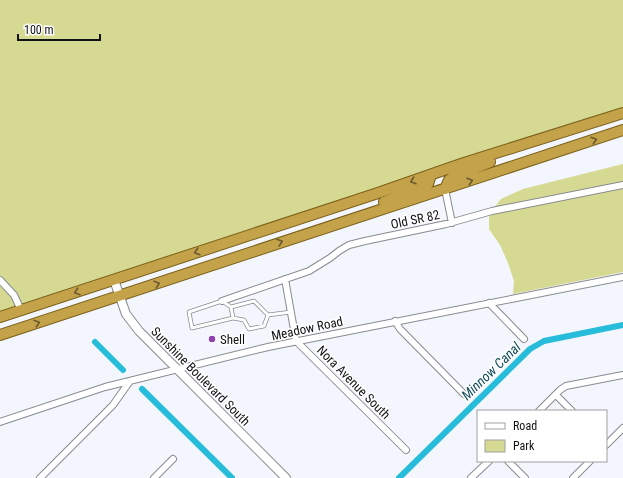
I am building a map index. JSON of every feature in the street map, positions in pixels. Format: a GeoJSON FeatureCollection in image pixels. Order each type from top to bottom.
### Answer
{"type":"FeatureCollection","features":[{"type":"Feature","properties":{"kind":"highway"},"geometry":{"type":"LineString","coordinates":[[0,317],[623,113]]}},
{"type":"Feature","properties":{"kind":"highway"},"geometry":{"type":"LineString","coordinates":[[444,189],[449,180],[453,177],[485,164],[560,139],[571,130]]}},
{"type":"Feature","properties":{"kind":"highway"},"geometry":{"type":"LineString","coordinates":[[0,335],[623,130]]}},
{"type":"Feature","properties":{"kind":"highway"},"geometry":{"type":"LineString","coordinates":[[326,227],[340,216],[418,189],[428,184],[431,175]]}},
{"type":"Feature","properties":{"kind":"street","name":"Old SR 82"},"geometry":{"type":"LineString","coordinates":[[222,301],[309,271],[339,251],[365,241],[452,222],[492,211],[623,185]]}},
{"type":"Feature","properties":{"kind":"street"},"geometry":{"type":"LineString","coordinates":[[444,189],[452,222]]}},
{"type":"Feature","properties":{"kind":"street","name":"Meadow Road"},"geometry":{"type":"LineString","coordinates":[[0,422],[105,387],[296,341],[623,277]]}},
{"type":"Feature","properties":{"kind":"street"},"geometry":{"type":"LineString","coordinates":[[285,279],[296,341]]}},
{"type":"Feature","properties":{"kind":"street"},"geometry":{"type":"LineString","coordinates":[[0,280],[14,296],[22,310]]}},
{"type":"Feature","properties":{"kind":"street","name":"Sunshine Boulevard South"},"geometry":{"type":"LineString","coordinates":[[114,280],[126,314],[134,325],[286,478]]}},
{"type":"Feature","properties":{"kind":"street"},"geometry":{"type":"LineString","coordinates":[[489,303],[524,339]]}},
{"type":"Feature","properties":{"kind":"street"},"geometry":{"type":"LineString","coordinates":[[395,322],[400,329],[464,394]]}},
{"type":"Feature","properties":{"kind":"street","name":"Nora Avenue South"},"geometry":{"type":"LineString","coordinates":[[296,341],[406,450]]}},
{"type":"Feature","properties":{"kind":"street"},"geometry":{"type":"LineString","coordinates":[[540,410],[566,386],[623,375]]}},
{"type":"Feature","properties":{"kind":"street"},"geometry":{"type":"LineString","coordinates":[[40,478],[113,405],[130,381]]}},
{"type":"Feature","properties":{"kind":"street"},"geometry":{"type":"LineString","coordinates":[[556,395],[571,410]]}},
{"type":"Feature","properties":{"kind":"street"},"geometry":{"type":"LineString","coordinates":[[607,444],[623,428]]}},
{"type":"Feature","properties":{"kind":"street"},"geometry":{"type":"LineString","coordinates":[[154,478],[173,459]]}},
{"type":"Feature","properties":{"kind":"street"},"geometry":{"type":"LineString","coordinates":[[471,478],[488,462]]}},
{"type":"Feature","properties":{"kind":"street"},"geometry":{"type":"LineString","coordinates":[[509,462],[525,478]]}},
{"type":"Feature","properties":{"kind":"street"},"geometry":{"type":"LineString","coordinates":[[572,478],[589,462]]}},
{"type":"Feature","properties":{"kind":"lane"},"geometry":{"type":"LineString","coordinates":[[233,318],[231,307],[222,301],[189,312],[192,328],[233,318],[244,320],[249,329],[264,326],[268,315]]}},
{"type":"Feature","properties":{"kind":"lane"},"geometry":{"type":"LineString","coordinates":[[231,307],[254,301],[268,315]]}},
{"type":"Feature","properties":{"kind":"lane"},"geometry":{"type":"LineString","coordinates":[[268,315],[291,312]]}},
{"type":"Feature","properties":{"kind":"green space"},"geometry":{"type":"Polygon","coordinates":[[[0,0],[623,0],[623,109],[0,314],[0,0]]]}},
{"type":"Feature","properties":{"kind":"green space"},"geometry":{"type":"Polygon","coordinates":[[[623,164],[623,272],[513,294],[514,281],[508,263],[500,245],[489,229],[489,217],[501,199],[523,189],[623,164]]]}},
{"type":"Feature","properties":{"kind":"waterway","name":"Minnow Canal"},"geometry":{"type":"LineString","coordinates":[[399,478],[530,349],[544,341],[623,325]]}},
{"type":"Feature","properties":{"kind":"waterway"},"geometry":{"type":"LineString","coordinates":[[95,342],[123,370]]}},
{"type":"Feature","properties":{"kind":"waterway"},"geometry":{"type":"LineString","coordinates":[[142,389],[232,478]]}},
{"type":"Feature","properties":{"kind":"place","name":"Shell"},"geometry":{"type":"Point","coordinates":[212,339]}}]}
